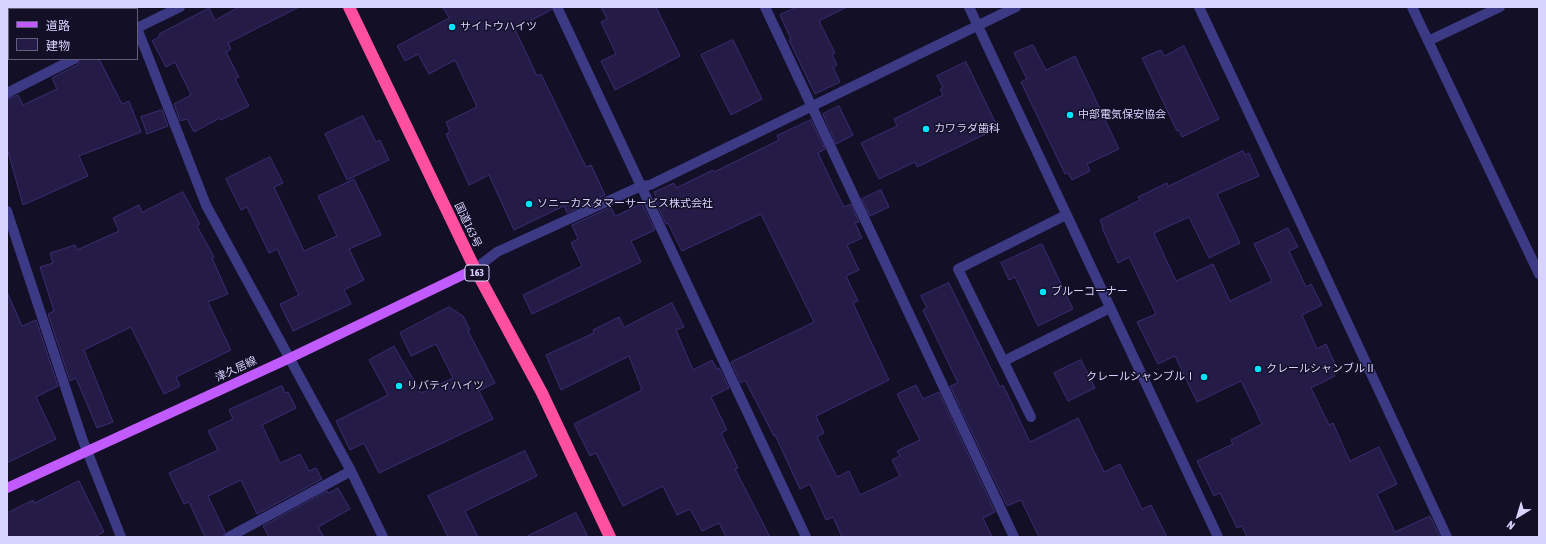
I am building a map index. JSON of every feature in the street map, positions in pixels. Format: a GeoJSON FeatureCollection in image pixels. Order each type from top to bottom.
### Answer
{"type":"FeatureCollection","features":[{"type":"Feature","properties":{"kind":"highway","name":"国道163号"},"geometry":{"type":"LineString","coordinates":[[349,7],[475,269],[542,392],[610,537]]}},
{"type":"Feature","properties":{"kind":"main road","name":"津久居線"},"geometry":{"type":"LineString","coordinates":[[7,488],[290,358],[475,269]]}},
{"type":"Feature","properties":{"kind":"street"},"geometry":{"type":"LineString","coordinates":[[138,28],[180,7]]}},
{"type":"Feature","properties":{"kind":"street"},"geometry":{"type":"LineString","coordinates":[[557,7],[806,537]]}},
{"type":"Feature","properties":{"kind":"street"},"geometry":{"type":"LineString","coordinates":[[765,7],[1014,537]]}},
{"type":"Feature","properties":{"kind":"street"},"geometry":{"type":"LineString","coordinates":[[969,7],[1218,537]]}},
{"type":"Feature","properties":{"kind":"street"},"geometry":{"type":"LineString","coordinates":[[475,269],[497,252],[641,186],[650,184],[1016,7]]}},
{"type":"Feature","properties":{"kind":"street"},"geometry":{"type":"LineString","coordinates":[[1199,7],[1447,537]]}},
{"type":"Feature","properties":{"kind":"street"},"geometry":{"type":"LineString","coordinates":[[1412,7],[1539,274]]}},
{"type":"Feature","properties":{"kind":"street"},"geometry":{"type":"LineString","coordinates":[[1428,41],[1500,7]]}},
{"type":"Feature","properties":{"kind":"street"},"geometry":{"type":"LineString","coordinates":[[138,31],[206,206],[351,471],[383,537]]}},
{"type":"Feature","properties":{"kind":"street"},"geometry":{"type":"LineString","coordinates":[[7,93],[72,60]]}},
{"type":"Feature","properties":{"kind":"street"},"geometry":{"type":"LineString","coordinates":[[7,211],[86,451],[121,537]]}},
{"type":"Feature","properties":{"kind":"street"},"geometry":{"type":"LineString","coordinates":[[1031,417],[958,269],[1066,215]]}},
{"type":"Feature","properties":{"kind":"street"},"geometry":{"type":"LineString","coordinates":[[1004,361],[1110,308]]}},
{"type":"Feature","properties":{"kind":"street"},"geometry":{"type":"LineString","coordinates":[[229,537],[351,471]]}},
{"type":"Feature","properties":{"kind":"building"},"geometry":{"type":"Polygon","coordinates":[[[239,7],[299,7],[228,43],[231,49],[226,52],[239,77],[235,79],[249,106],[221,120],[220,118],[194,132],[187,119],[180,121],[174,104],[191,95],[175,62],[166,67],[152,41],[160,36],[159,34],[209,8],[215,20],[239,7]]]}},
{"type":"Feature","properties":{"kind":"building"},"geometry":{"type":"Polygon","coordinates":[[[443,7],[551,7],[551,10],[515,29],[537,76],[541,74],[586,167],[591,165],[605,195],[567,213],[564,206],[514,230],[489,175],[469,185],[446,134],[450,132],[446,122],[477,107],[455,60],[429,74],[418,54],[405,61],[397,46],[449,18],[443,7]]]}},
{"type":"Feature","properties":{"kind":"building"},"geometry":{"type":"Polygon","coordinates":[[[601,7],[656,7],[680,56],[615,90],[601,61],[616,54],[601,22],[607,19],[601,7]]]}},
{"type":"Feature","properties":{"kind":"building"},"geometry":{"type":"Polygon","coordinates":[[[797,7],[847,7],[819,21],[835,53],[832,54],[837,65],[833,67],[840,82],[815,94],[789,40],[791,39],[780,15],[797,7]]]}},
{"type":"Feature","properties":{"kind":"building"},"geometry":{"type":"Polygon","coordinates":[[[733,40],[762,99],[731,115],[701,55],[733,40]]]}},
{"type":"Feature","properties":{"kind":"building","name":"中部電気保安協会"},"geometry":{"type":"Polygon","coordinates":[[[1033,45],[1046,70],[1075,56],[1119,149],[1087,164],[1090,171],[1072,180],[1068,173],[1065,174],[1021,82],[1027,79],[1014,53],[1033,45]]]}},
{"type":"Feature","properties":{"kind":"building"},"geometry":{"type":"Polygon","coordinates":[[[1184,46],[1219,119],[1182,137],[1179,130],[1177,131],[1142,58],[1161,50],[1164,56],[1184,46]]]}},
{"type":"Feature","properties":{"kind":"building"},"geometry":{"type":"Polygon","coordinates":[[[80,60],[100,60],[122,104],[129,101],[141,132],[79,156],[88,176],[23,205],[7,148],[7,99],[18,95],[23,105],[57,89],[52,78],[77,65],[80,60]]]}},
{"type":"Feature","properties":{"kind":"building"},"geometry":{"type":"Polygon","coordinates":[[[966,62],[998,128],[917,167],[915,162],[879,179],[861,143],[897,126],[894,119],[943,95],[940,89],[943,87],[937,76],[966,62]]]}},
{"type":"Feature","properties":{"kind":"building"},"geometry":{"type":"Polygon","coordinates":[[[839,106],[853,135],[836,144],[823,114],[839,106]]]}},
{"type":"Feature","properties":{"kind":"building"},"geometry":{"type":"Polygon","coordinates":[[[162,110],[168,126],[147,134],[141,117],[162,110]]]}},
{"type":"Feature","properties":{"kind":"building"},"geometry":{"type":"Polygon","coordinates":[[[363,116],[376,142],[380,140],[389,160],[347,180],[325,134],[363,116]]]}},
{"type":"Feature","properties":{"kind":"building"},"geometry":{"type":"Polygon","coordinates":[[[811,120],[825,149],[818,153],[833,185],[844,207],[851,204],[859,222],[855,223],[862,238],[847,245],[859,270],[846,276],[858,301],[853,303],[889,380],[816,416],[824,433],[817,437],[837,477],[849,471],[860,495],[900,476],[892,460],[900,456],[897,451],[920,440],[897,394],[916,385],[923,399],[939,392],[995,512],[983,518],[992,537],[842,537],[833,517],[826,520],[810,484],[800,489],[775,435],[774,436],[745,380],[741,383],[731,362],[814,322],[761,214],[682,251],[668,223],[666,224],[654,198],[656,197],[654,192],[674,183],[676,188],[713,170],[714,172],[779,140],[777,136],[811,120]]]}},
{"type":"Feature","properties":{"kind":"building"},"geometry":{"type":"Polygon","coordinates":[[[1243,151],[1245,155],[1249,153],[1259,176],[1217,194],[1240,243],[1209,258],[1189,217],[1154,233],[1176,281],[1213,264],[1230,301],[1272,281],[1254,244],[1288,228],[1298,247],[1289,251],[1306,287],[1311,284],[1322,305],[1302,315],[1317,349],[1326,344],[1336,366],[1331,368],[1335,376],[1311,388],[1329,425],[1333,423],[1350,461],[1379,447],[1397,484],[1377,494],[1395,532],[1430,516],[1440,537],[1247,537],[1242,526],[1237,528],[1220,493],[1214,496],[1197,461],[1233,444],[1231,440],[1262,424],[1241,381],[1197,402],[1175,356],[1158,364],[1137,322],[1156,314],[1129,257],[1118,263],[1102,228],[1103,227],[1100,220],[1140,200],[1138,197],[1167,183],[1168,186],[1243,151]]]}},
{"type":"Feature","properties":{"kind":"building"},"geometry":{"type":"Polygon","coordinates":[[[270,157],[283,183],[274,187],[304,251],[337,236],[318,196],[354,179],[381,235],[349,249],[364,280],[344,290],[351,304],[293,331],[280,304],[299,295],[277,249],[269,253],[247,207],[241,210],[226,179],[270,157]]]}},
{"type":"Feature","properties":{"kind":"building"},"geometry":{"type":"Polygon","coordinates":[[[881,190],[889,207],[870,216],[862,199],[881,190]]]}},
{"type":"Feature","properties":{"kind":"building"},"geometry":{"type":"Polygon","coordinates":[[[183,192],[200,224],[197,226],[214,257],[212,258],[228,294],[208,302],[231,350],[176,377],[180,386],[164,394],[131,327],[84,350],[113,422],[97,428],[76,378],[70,381],[48,314],[54,311],[40,267],[53,263],[50,253],[75,245],[77,250],[119,231],[113,218],[139,205],[142,212],[183,192]]]}},
{"type":"Feature","properties":{"kind":"building"},"geometry":{"type":"Polygon","coordinates":[[[642,204],[655,230],[631,241],[641,262],[532,314],[523,295],[582,266],[571,243],[578,239],[572,225],[611,207],[615,216],[642,204]]]}},
{"type":"Feature","properties":{"kind":"building","name":"ブルーコーナー"},"geometry":{"type":"Polygon","coordinates":[[[1042,244],[1073,309],[1038,326],[1015,277],[1009,280],[1001,263],[1042,244]]]}},
{"type":"Feature","properties":{"kind":"building"},"geometry":{"type":"Polygon","coordinates":[[[949,283],[1000,387],[1003,385],[1030,442],[1078,418],[1104,472],[1120,464],[1142,509],[1151,505],[1167,537],[1039,537],[1021,500],[1007,506],[950,386],[958,383],[923,310],[927,308],[921,296],[949,283]]]}},
{"type":"Feature","properties":{"kind":"building"},"geometry":{"type":"Polygon","coordinates":[[[7,292],[22,326],[36,320],[58,386],[36,397],[56,439],[7,463],[7,292]]]}},
{"type":"Feature","properties":{"kind":"building"},"geometry":{"type":"Polygon","coordinates":[[[672,303],[684,327],[676,330],[693,370],[712,360],[717,369],[719,368],[729,388],[711,397],[727,430],[721,433],[738,468],[735,469],[770,537],[726,537],[719,523],[702,531],[690,509],[677,515],[663,486],[623,506],[596,453],[590,456],[574,424],[642,390],[629,356],[561,390],[546,355],[594,333],[593,330],[619,317],[624,327],[672,303]]]}},
{"type":"Feature","properties":{"kind":"building"},"geometry":{"type":"Polygon","coordinates":[[[449,307],[463,316],[470,330],[468,331],[495,383],[479,391],[493,419],[379,473],[364,443],[350,450],[336,421],[388,395],[369,360],[394,346],[421,393],[453,378],[436,344],[411,356],[400,333],[449,307]]]}},
{"type":"Feature","properties":{"kind":"building"},"geometry":{"type":"Polygon","coordinates":[[[1081,360],[1095,388],[1068,401],[1054,373],[1081,360]]]}},
{"type":"Feature","properties":{"kind":"building"},"geometry":{"type":"Polygon","coordinates":[[[282,386],[285,393],[288,392],[296,408],[262,425],[280,463],[300,454],[309,471],[316,468],[322,479],[257,514],[241,480],[208,496],[225,532],[223,537],[205,537],[189,502],[184,504],[169,473],[218,450],[208,431],[233,419],[229,410],[282,386]]]}},
{"type":"Feature","properties":{"kind":"building"},"geometry":{"type":"Polygon","coordinates":[[[525,451],[537,476],[465,511],[478,537],[448,537],[428,496],[525,451]]]}},
{"type":"Feature","properties":{"kind":"building"},"geometry":{"type":"Polygon","coordinates":[[[79,481],[104,532],[94,537],[7,537],[7,513],[33,500],[34,503],[79,481]]]}},
{"type":"Feature","properties":{"kind":"building"},"geometry":{"type":"Polygon","coordinates":[[[338,488],[350,509],[318,527],[324,537],[269,537],[263,526],[327,491],[328,493],[338,488]]]}},
{"type":"Feature","properties":{"kind":"building"},"geometry":{"type":"Polygon","coordinates":[[[576,513],[588,537],[526,537],[576,513]]]}},
{"type":"Feature","properties":{"kind":"place","name":"サイトウハイツ"},"geometry":{"type":"Point","coordinates":[452,27]}},
{"type":"Feature","properties":{"kind":"place","name":"中部電気保安協会"},"geometry":{"type":"Point","coordinates":[1070,115]}},
{"type":"Feature","properties":{"kind":"place","name":"カワラダ歯科"},"geometry":{"type":"Point","coordinates":[926,129]}},
{"type":"Feature","properties":{"kind":"place","name":"ソニーカスタマーサービス株式会社"},"geometry":{"type":"Point","coordinates":[529,204]}},
{"type":"Feature","properties":{"kind":"place","name":"ブルーコーナー"},"geometry":{"type":"Point","coordinates":[1043,292]}},
{"type":"Feature","properties":{"kind":"place","name":"クレールシャンブルⅡ"},"geometry":{"type":"Point","coordinates":[1258,369]}},
{"type":"Feature","properties":{"kind":"place","name":"クレールシャンブルⅠ"},"geometry":{"type":"Point","coordinates":[1204,377]}},
{"type":"Feature","properties":{"kind":"place","name":"リバティハイツ"},"geometry":{"type":"Point","coordinates":[399,386]}}]}
